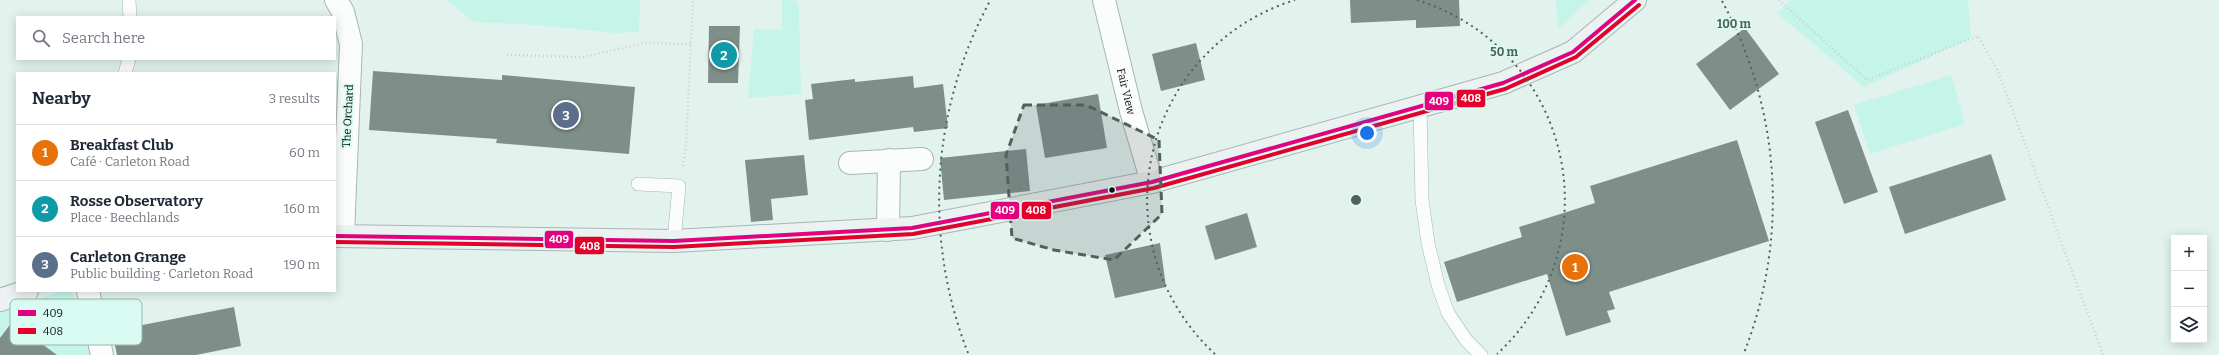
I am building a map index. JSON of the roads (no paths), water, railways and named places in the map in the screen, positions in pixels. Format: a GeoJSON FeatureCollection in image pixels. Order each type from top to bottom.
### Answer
{"type":"FeatureCollection","features":[{"type":"Feature","properties":{"kind":"street","name":"The Orchard"},"geometry":{"type":"LineString","coordinates":[[336,0],[343,12],[351,44],[342,78],[339,235]]}},
{"type":"Feature","properties":{"kind":"street","name":"Fair View"},"geometry":{"type":"LineString","coordinates":[[1104,0],[1131,111],[1152,182]]}},
{"type":"Feature","properties":{"kind":"street"},"geometry":{"type":"LineString","coordinates":[[339,235],[674,241],[912,228],[1152,182],[1503,84],[1573,52],[1635,0]]}},
{"type":"Feature","properties":{"kind":"street"},"geometry":{"type":"LineString","coordinates":[[850,163],[922,159]]}},
{"type":"Feature","properties":{"kind":"street"},"geometry":{"type":"LineString","coordinates":[[888,160],[888,230]]}},
{"type":"Feature","properties":{"kind":"street"},"geometry":{"type":"LineString","coordinates":[[0,300],[24,292]]}},
{"type":"Feature","properties":{"kind":"street"},"geometry":{"type":"LineString","coordinates":[[100,345],[102,355]]}},
{"type":"Feature","properties":{"kind":"lane"},"geometry":{"type":"LineString","coordinates":[[129,0],[130,16]]}},
{"type":"Feature","properties":{"kind":"lane"},"geometry":{"type":"LineString","coordinates":[[125,72],[129,60]]}},
{"type":"Feature","properties":{"kind":"lane"},"geometry":{"type":"LineString","coordinates":[[1420,107],[1422,200],[1428,243],[1438,285],[1448,313],[1466,340],[1481,355]]}},
{"type":"Feature","properties":{"kind":"lane"},"geometry":{"type":"LineString","coordinates":[[638,184],[680,186],[674,241]]}},
{"type":"Feature","properties":{"kind":"place","name":"Rosse Observatory"},"geometry":{"type":"Point","coordinates":[724,55]}},
{"type":"Feature","properties":{"kind":"place","name":"Carleton Grange"},"geometry":{"type":"Point","coordinates":[566,115]}},
{"type":"Feature","properties":{"kind":"place","name":"Breakfast Club"},"geometry":{"type":"Point","coordinates":[1575,267]}}]}
